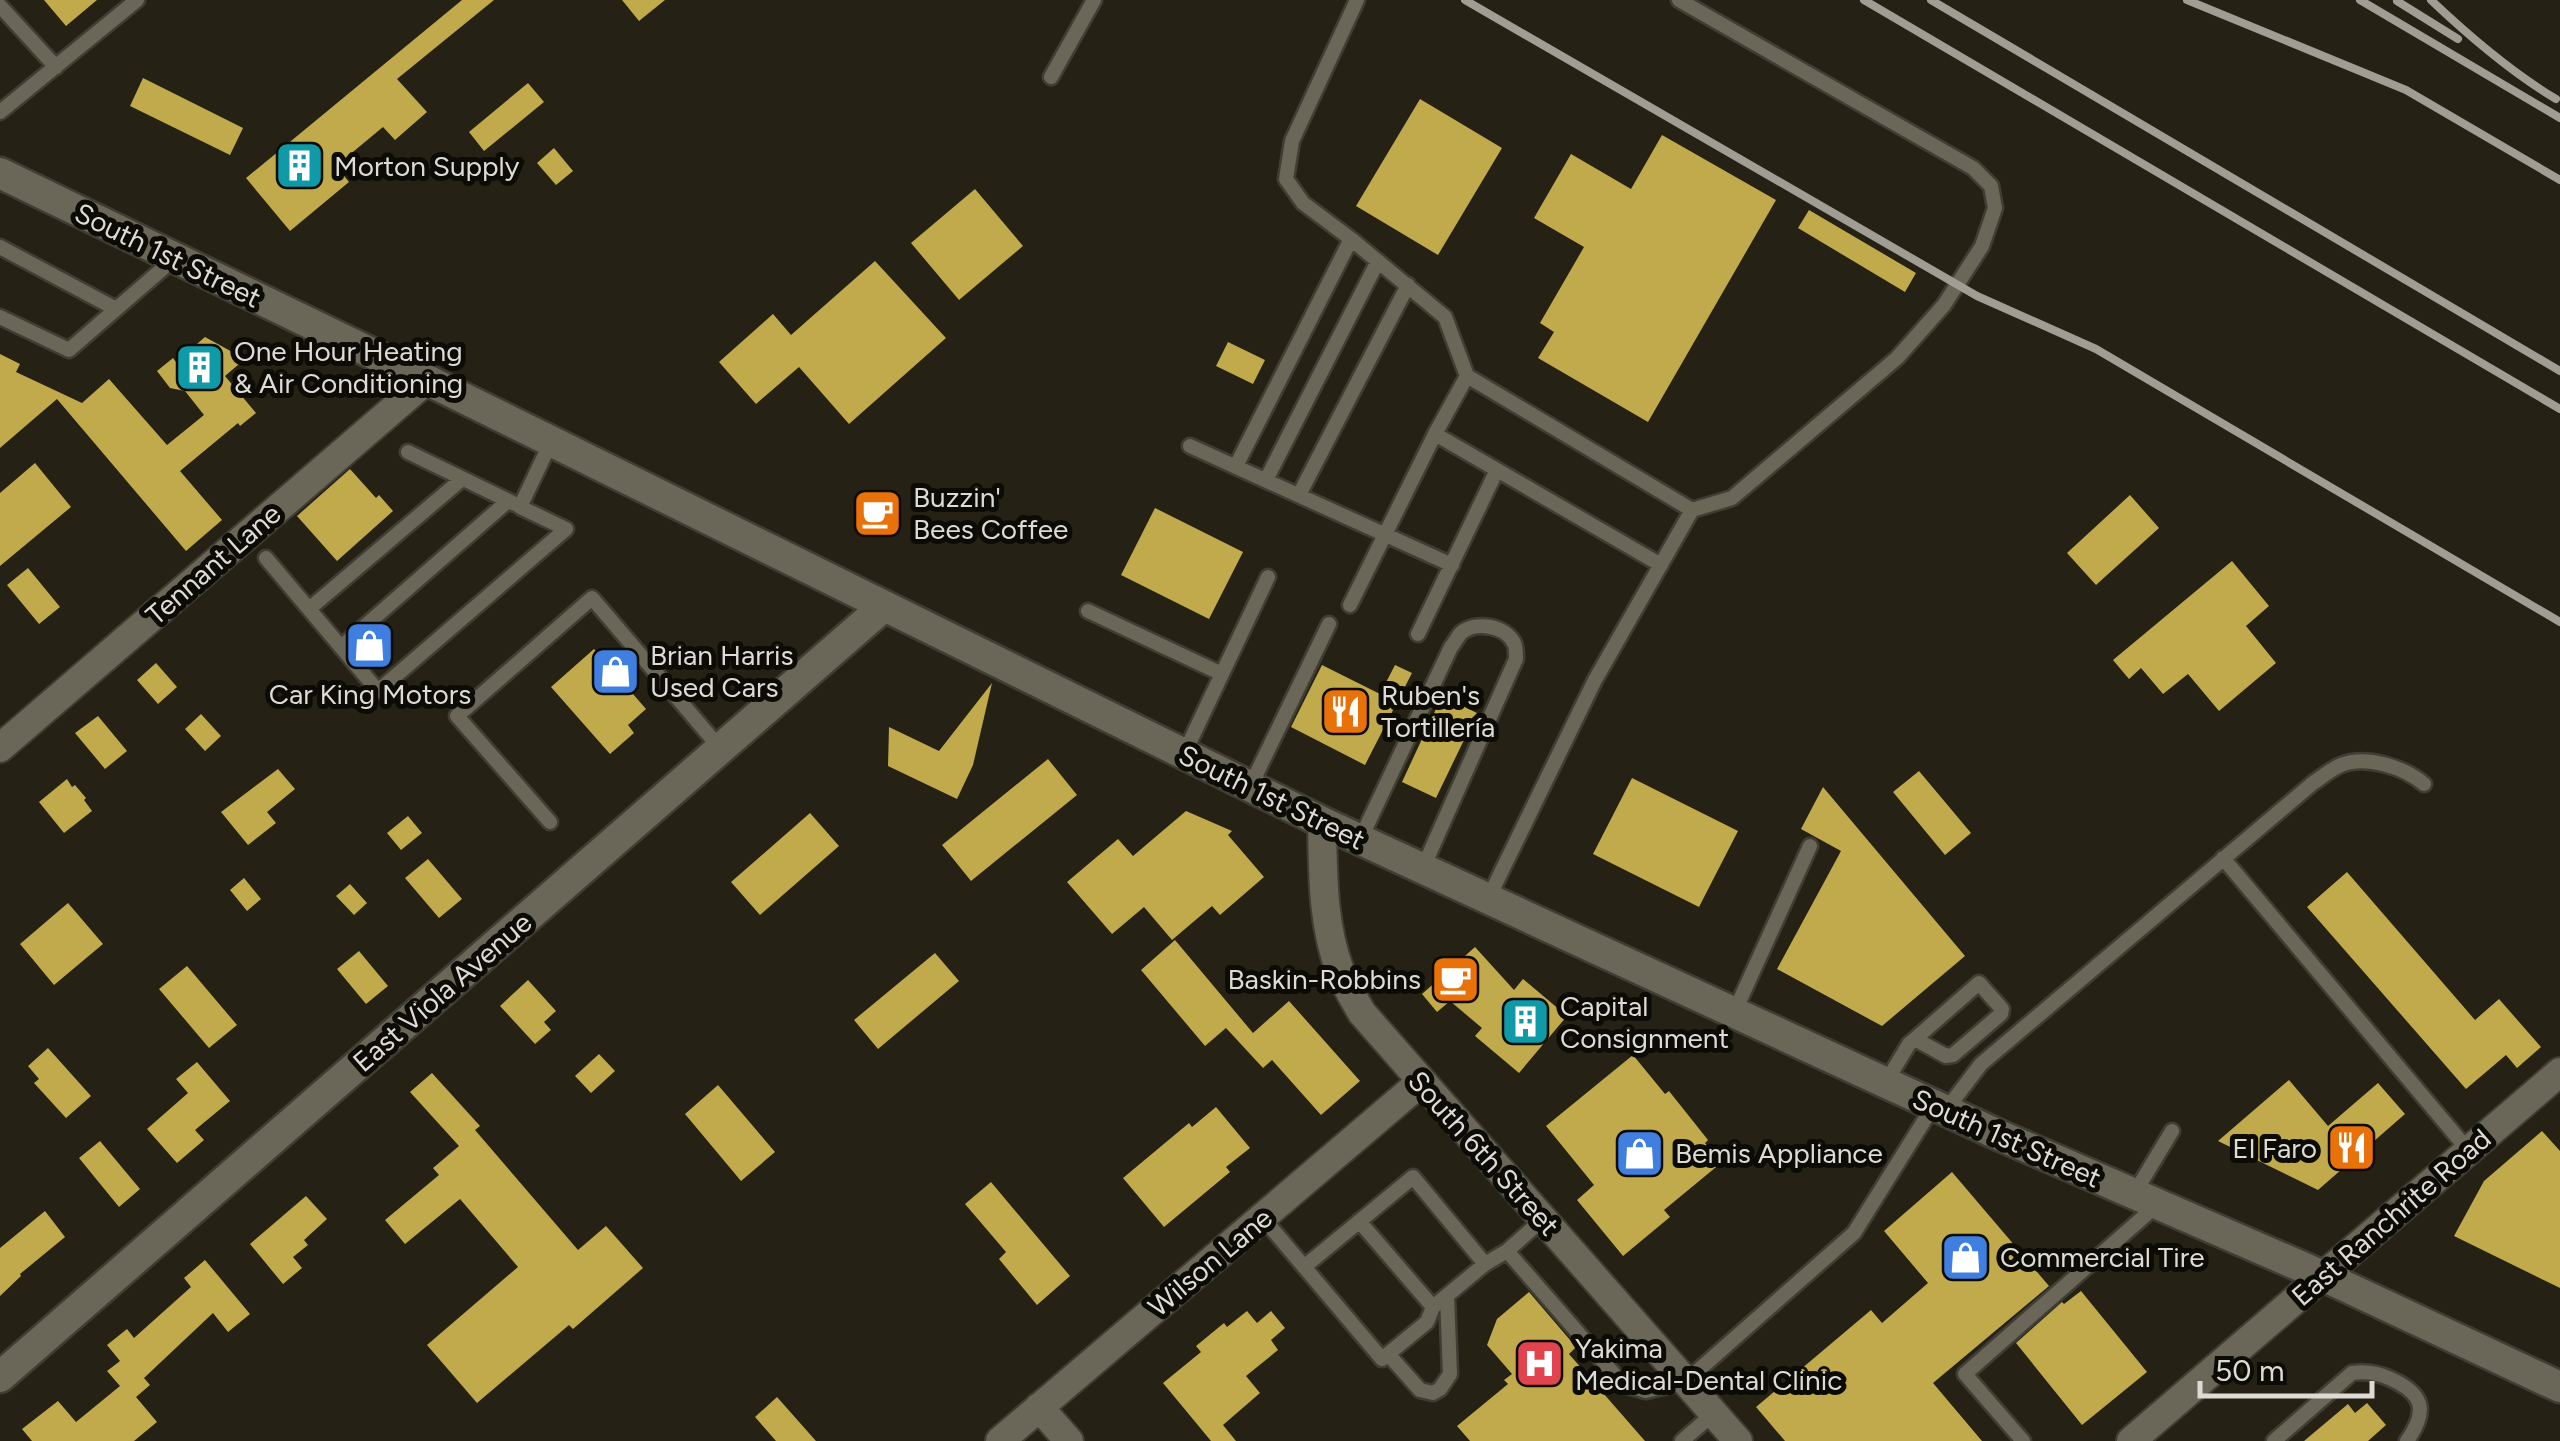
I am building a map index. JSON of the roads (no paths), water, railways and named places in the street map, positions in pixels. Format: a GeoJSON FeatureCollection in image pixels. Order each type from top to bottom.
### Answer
{"type":"FeatureCollection","features":[{"type":"Feature","properties":{"kind":"main road","name":"South 1st Street"},"geometry":{"type":"LineString","coordinates":[[0,174],[1322,822],[1940,1108],[2323,1276],[2560,1387]]}},
{"type":"Feature","properties":{"kind":"main road","name":"East Viola Avenue"},"geometry":{"type":"LineString","coordinates":[[0,1377],[883,607]]}},
{"type":"Feature","properties":{"kind":"street","name":"Tennant Lane"},"geometry":{"type":"LineString","coordinates":[[0,748],[427,380]]}},
{"type":"Feature","properties":{"kind":"street","name":"South 6th Street"},"geometry":{"type":"LineString","coordinates":[[1322,822],[1329,934],[1340,974],[1362,1013],[1738,1441]]}},
{"type":"Feature","properties":{"kind":"street","name":"East Ranchrite Road"},"geometry":{"type":"LineString","coordinates":[[2142,1438],[2560,1072]]}},
{"type":"Feature","properties":{"kind":"street","name":"Wilson Lane"},"geometry":{"type":"LineString","coordinates":[[1000,1441],[1421,1082]]}},
{"type":"Feature","properties":{"kind":"street"},"geometry":{"type":"LineString","coordinates":[[1040,1407],[1069,1441]]}},
{"type":"Feature","properties":{"kind":"lane"},"geometry":{"type":"LineString","coordinates":[[0,112],[136,0]]}},
{"type":"Feature","properties":{"kind":"lane"},"geometry":{"type":"LineString","coordinates":[[1051,78],[1094,0]]}},
{"type":"Feature","properties":{"kind":"lane"},"geometry":{"type":"LineString","coordinates":[[1357,0],[1292,140],[1286,179],[1302,203],[1445,316],[1466,376],[1692,510]]}},
{"type":"Feature","properties":{"kind":"lane"},"geometry":{"type":"LineString","coordinates":[[1488,898],[1595,680],[1692,510],[1732,498],[1897,358],[1944,304],[1982,246],[1995,208],[1991,186],[1973,168],[1679,0]]}},
{"type":"Feature","properties":{"kind":"lane"},"geometry":{"type":"LineString","coordinates":[[0,6],[56,67]]}},
{"type":"Feature","properties":{"kind":"lane"},"geometry":{"type":"LineString","coordinates":[[1236,466],[1352,239]]}},
{"type":"Feature","properties":{"kind":"lane"},"geometry":{"type":"LineString","coordinates":[[0,247],[116,309]]}},
{"type":"Feature","properties":{"kind":"lane"},"geometry":{"type":"LineString","coordinates":[[0,317],[69,350],[175,258]]}},
{"type":"Feature","properties":{"kind":"lane"},"geometry":{"type":"LineString","coordinates":[[1266,480],[1378,261]]}},
{"type":"Feature","properties":{"kind":"lane"},"geometry":{"type":"LineString","coordinates":[[1299,495],[1408,285]]}},
{"type":"Feature","properties":{"kind":"lane"},"geometry":{"type":"LineString","coordinates":[[1350,606],[1466,376]]}},
{"type":"Feature","properties":{"kind":"lane"},"geometry":{"type":"LineString","coordinates":[[1435,434],[1661,564]]}},
{"type":"Feature","properties":{"kind":"lane"},"geometry":{"type":"LineString","coordinates":[[341,647],[514,504],[551,442]]}},
{"type":"Feature","properties":{"kind":"lane"},"geometry":{"type":"LineString","coordinates":[[1190,446],[1452,565]]}},
{"type":"Feature","properties":{"kind":"lane"},"geometry":{"type":"LineString","coordinates":[[266,558],[378,690],[566,529],[408,452]]}},
{"type":"Feature","properties":{"kind":"lane"},"geometry":{"type":"LineString","coordinates":[[1418,634],[1498,470]]}},
{"type":"Feature","properties":{"kind":"lane"},"geometry":{"type":"LineString","coordinates":[[309,609],[462,478]]}},
{"type":"Feature","properties":{"kind":"lane"},"geometry":{"type":"LineString","coordinates":[[1184,754],[1268,577]]}},
{"type":"Feature","properties":{"kind":"lane"},"geometry":{"type":"LineString","coordinates":[[550,822],[457,716],[592,598],[721,749]]}},
{"type":"Feature","properties":{"kind":"lane"},"geometry":{"type":"LineString","coordinates":[[1088,610],[1222,674]]}},
{"type":"Feature","properties":{"kind":"lane"},"geometry":{"type":"LineString","coordinates":[[1250,787],[1329,624]]}},
{"type":"Feature","properties":{"kind":"lane"},"geometry":{"type":"LineString","coordinates":[[1360,840],[1461,633],[1485,625],[1497,629],[1515,644],[1516,659],[1423,869]]}},
{"type":"Feature","properties":{"kind":"lane"},"geometry":{"type":"LineString","coordinates":[[1507,1252],[1620,1381],[1646,1390],[1685,1382],[1854,1232],[1940,1108],[1981,1064],[2314,782],[2342,764],[2375,762],[2414,776],[2424,784]]}},
{"type":"Feature","properties":{"kind":"lane"},"geometry":{"type":"LineString","coordinates":[[1734,1013],[1810,846]]}},
{"type":"Feature","properties":{"kind":"lane"},"geometry":{"type":"LineString","coordinates":[[2223,858],[2468,1150]]}},
{"type":"Feature","properties":{"kind":"lane"},"geometry":{"type":"LineString","coordinates":[[1886,1083],[1909,1044],[1979,983],[2002,1009],[1953,1055],[1946,1056],[1914,1040]]}},
{"type":"Feature","properties":{"kind":"lane"},"geometry":{"type":"LineString","coordinates":[[2023,1441],[1965,1374],[2146,1199],[2172,1131]]}},
{"type":"Feature","properties":{"kind":"lane"},"geometry":{"type":"LineString","coordinates":[[1304,1267],[1413,1177],[1485,1264]]}},
{"type":"Feature","properties":{"kind":"lane"},"geometry":{"type":"LineString","coordinates":[[1262,1217],[1382,1359],[1426,1322],[1447,1296],[1485,1264],[1507,1252],[1543,1219]]}},
{"type":"Feature","properties":{"kind":"lane"},"geometry":{"type":"LineString","coordinates":[[1359,1221],[1434,1308]]}},
{"type":"Feature","properties":{"kind":"lane"},"geometry":{"type":"LineString","coordinates":[[1388,1354],[1420,1390],[1432,1393],[1440,1389],[1450,1374],[1447,1296]]}},
{"type":"Feature","properties":{"kind":"lane"},"geometry":{"type":"LineString","coordinates":[[2274,1441],[2352,1374],[2362,1372],[2378,1373],[2410,1388],[2419,1402],[2420,1416],[2407,1441]]}},
{"type":"Feature","properties":{"kind":"lane"},"geometry":{"type":"LineString","coordinates":[[1682,1441],[1714,1413]]}},
{"type":"Feature","properties":{"kind":"railway"},"geometry":{"type":"LineString","coordinates":[[1465,0],[1977,296],[2096,349],[2560,622]]}},
{"type":"Feature","properties":{"kind":"railway"},"geometry":{"type":"LineString","coordinates":[[1864,0],[2560,409]]}},
{"type":"Feature","properties":{"kind":"railway"},"geometry":{"type":"LineString","coordinates":[[1931,0],[2560,371]]}},
{"type":"Feature","properties":{"kind":"railway"},"geometry":{"type":"LineString","coordinates":[[2187,0],[2406,90],[2560,180]]}},
{"type":"Feature","properties":{"kind":"railway"},"geometry":{"type":"LineString","coordinates":[[2360,0],[2560,118]]}},
{"type":"Feature","properties":{"kind":"railway"},"geometry":{"type":"LineString","coordinates":[[2431,0],[2491,53],[2556,99]]}},
{"type":"Feature","properties":{"kind":"railway"},"geometry":{"type":"LineString","coordinates":[[2397,1],[2458,39]]}},
{"type":"Feature","properties":{"kind":"place","name":"Morton Supply"},"geometry":{"type":"Point","coordinates":[299,166]}},
{"type":"Feature","properties":{"kind":"place","name":"One Hour Heating & Air Conditioning"},"geometry":{"type":"Point","coordinates":[199,367]}},
{"type":"Feature","properties":{"kind":"place","name":"Buzzin' Bees Coffee"},"geometry":{"type":"Point","coordinates":[878,513]}},
{"type":"Feature","properties":{"kind":"place","name":"Car King Motors"},"geometry":{"type":"Point","coordinates":[370,646]}},
{"type":"Feature","properties":{"kind":"place","name":"Brian Harris Used Cars"},"geometry":{"type":"Point","coordinates":[615,671]}},
{"type":"Feature","properties":{"kind":"place","name":"Ruben's Tortillería"},"geometry":{"type":"Point","coordinates":[1346,711]}},
{"type":"Feature","properties":{"kind":"place","name":"Baskin-Robbins"},"geometry":{"type":"Point","coordinates":[1456,979]}},
{"type":"Feature","properties":{"kind":"place","name":"Capital Consignment"},"geometry":{"type":"Point","coordinates":[1525,1022]}},
{"type":"Feature","properties":{"kind":"place","name":"El Faro"},"geometry":{"type":"Point","coordinates":[2352,1148]}},
{"type":"Feature","properties":{"kind":"place","name":"Bemis Appliance"},"geometry":{"type":"Point","coordinates":[1640,1153]}},
{"type":"Feature","properties":{"kind":"place","name":"Commercial Tire"},"geometry":{"type":"Point","coordinates":[1965,1257]}},
{"type":"Feature","properties":{"kind":"place","name":"Yakima Medical-Dental Clinic"},"geometry":{"type":"Point","coordinates":[1540,1364]}}]}
